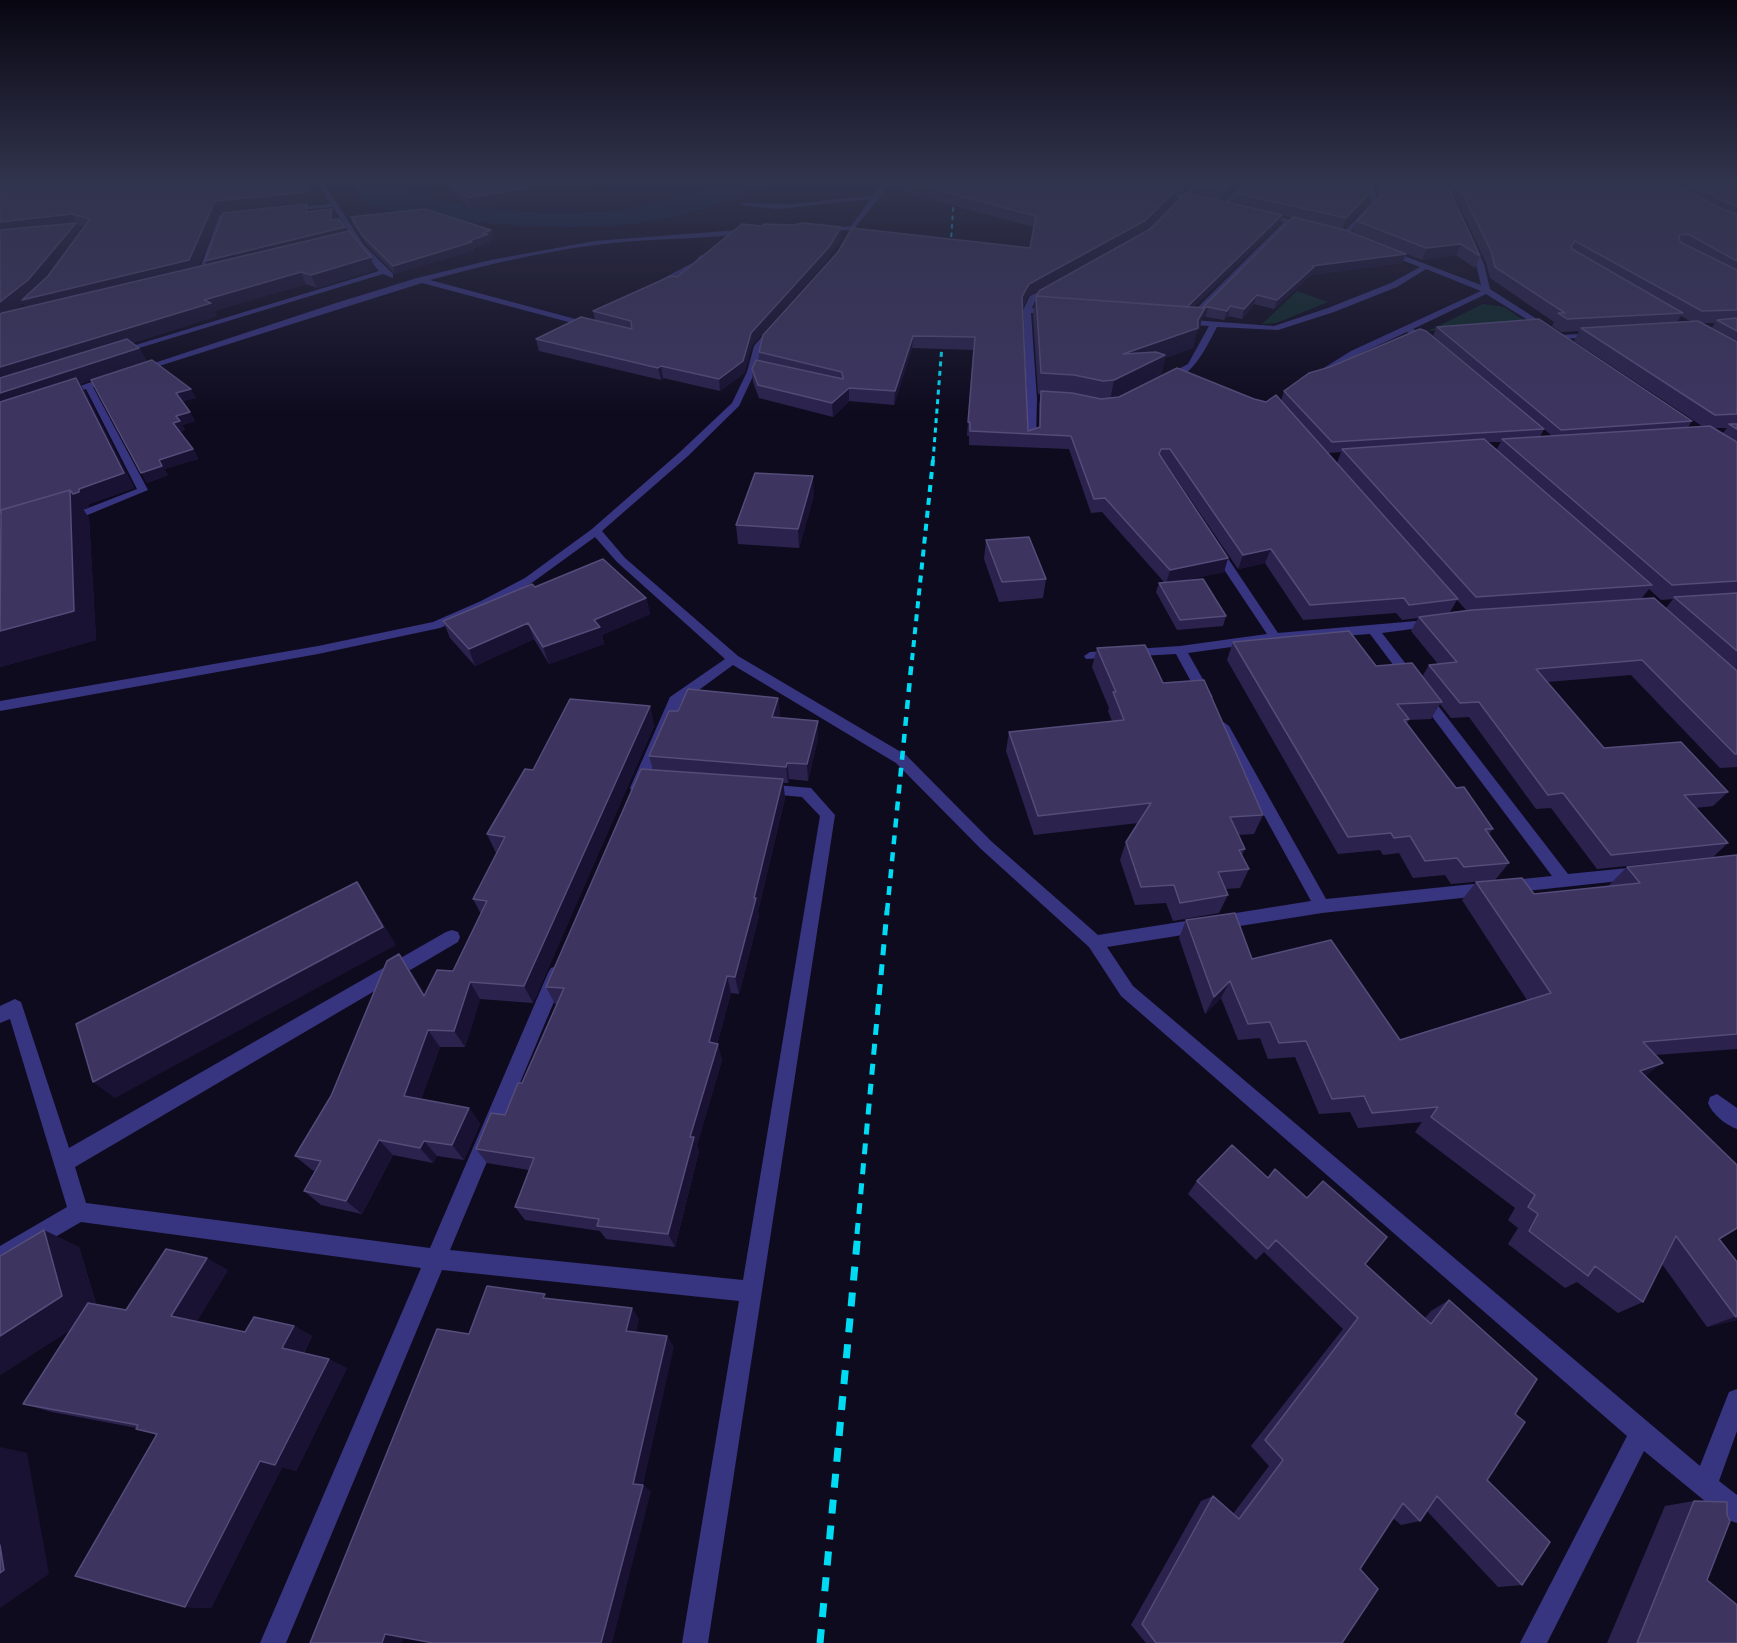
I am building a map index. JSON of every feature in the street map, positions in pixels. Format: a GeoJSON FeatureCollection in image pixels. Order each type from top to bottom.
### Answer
{"type":"FeatureCollection","features":[{"type":"Feature","properties":{"kind":"street"},"geometry":{"type":"LineString","coordinates":[[200,276],[206,259]]}},
{"type":"Feature","properties":{"kind":"street"},"geometry":{"type":"LineString","coordinates":[[373,259],[383,272],[402,284]]}},
{"type":"Feature","properties":{"kind":"street"},"geometry":{"type":"LineString","coordinates":[[133,371],[402,284],[513,259]]}},
{"type":"Feature","properties":{"kind":"street"},"geometry":{"type":"LineString","coordinates":[[644,291],[697,264],[703,259]]}},
{"type":"Feature","properties":{"kind":"street"},"geometry":{"type":"LineString","coordinates":[[1187,322],[1251,259]]}},
{"type":"Feature","properties":{"kind":"street"},"geometry":{"type":"LineString","coordinates":[[1404,259],[1465,280],[1486,290],[1570,344]]}},
{"type":"Feature","properties":{"kind":"street"},"geometry":{"type":"LineString","coordinates":[[1478,259],[1486,290]]}},
{"type":"Feature","properties":{"kind":"street"},"geometry":{"type":"LineString","coordinates":[[1176,321],[1275,328],[1331,310],[1394,285],[1425,267]]}},
{"type":"Feature","properties":{"kind":"street"},"geometry":{"type":"LineString","coordinates":[[113,355],[383,272]]}},
{"type":"Feature","properties":{"kind":"street"},"geometry":{"type":"LineString","coordinates":[[189,278],[211,273]]}},
{"type":"Feature","properties":{"kind":"street"},"geometry":{"type":"LineString","coordinates":[[420,280],[600,329]]}},
{"type":"Feature","properties":{"kind":"street"},"geometry":{"type":"LineString","coordinates":[[1031,441],[1037,399],[1027,310],[1033,298],[1063,281]]}},
{"type":"Feature","properties":{"kind":"street"},"geometry":{"type":"LineString","coordinates":[[1322,373],[1354,352],[1477,297],[1486,290]]}},
{"type":"Feature","properties":{"kind":"street"},"geometry":{"type":"LineString","coordinates":[[1027,310],[1061,313]]}},
{"type":"Feature","properties":{"kind":"street"},"geometry":{"type":"LineString","coordinates":[[580,323],[591,318]]}},
{"type":"Feature","properties":{"kind":"street"},"geometry":{"type":"LineString","coordinates":[[0,706],[318,650],[436,625],[485,604],[529,580],[596,531],[684,454],[736,404],[757,369],[758,346],[781,320]]}},
{"type":"Feature","properties":{"kind":"street"},"geometry":{"type":"LineString","coordinates":[[1152,386],[1191,366],[1214,325]]}},
{"type":"Feature","properties":{"kind":"street"},"geometry":{"type":"LineString","coordinates":[[1407,329],[1426,337],[1436,345]]}},
{"type":"Feature","properties":{"kind":"street"},"geometry":{"type":"LineString","coordinates":[[1560,337],[1608,334]]}},
{"type":"Feature","properties":{"kind":"street"},"geometry":{"type":"LineString","coordinates":[[55,396],[122,375]]}},
{"type":"Feature","properties":{"kind":"street"},"geometry":{"type":"LineString","coordinates":[[63,521],[143,490],[88,386]]}},
{"type":"Feature","properties":{"kind":"street"},"geometry":{"type":"LineString","coordinates":[[596,531],[621,560],[733,659],[901,759],[986,845],[1095,942],[1127,991],[1641,1433],[1737,1511]]}},
{"type":"Feature","properties":{"kind":"street"},"geometry":{"type":"LineString","coordinates":[[1206,533],[1275,637]]}},
{"type":"Feature","properties":{"kind":"street"},"geometry":{"type":"LineString","coordinates":[[1090,656],[1180,650],[1275,637],[1373,630],[1452,619]]}},
{"type":"Feature","properties":{"kind":"street"},"geometry":{"type":"LineString","coordinates":[[1373,630],[1564,880]]}},
{"type":"Feature","properties":{"kind":"street"},"geometry":{"type":"LineString","coordinates":[[1180,650],[1322,906]]}},
{"type":"Feature","properties":{"kind":"street"},"geometry":{"type":"LineString","coordinates":[[631,802],[675,700],[733,659]]}},
{"type":"Feature","properties":{"kind":"street"},"geometry":{"type":"LineString","coordinates":[[640,780],[664,782]]}},
{"type":"Feature","properties":{"kind":"street"},"geometry":{"type":"LineString","coordinates":[[695,1643],[828,815],[806,792],[747,788]]}},
{"type":"Feature","properties":{"kind":"street"},"geometry":{"type":"LineString","coordinates":[[1095,942],[1322,906],[1656,871]]}},
{"type":"Feature","properties":{"kind":"street"},"geometry":{"type":"LineString","coordinates":[[64,1162],[452,937]]}},
{"type":"Feature","properties":{"kind":"street"},"geometry":{"type":"LineString","coordinates":[[273,1643],[565,954]]}},
{"type":"Feature","properties":{"kind":"street"},"geometry":{"type":"LineString","coordinates":[[0,1014],[15,1007],[79,1212]]}},
{"type":"Feature","properties":{"kind":"street"},"geometry":{"type":"LineString","coordinates":[[1717,1102],[1737,1120]]}},
{"type":"Feature","properties":{"kind":"street"},"geometry":{"type":"LineString","coordinates":[[0,1258],[79,1212],[434,1259],[750,1292]]}},
{"type":"Feature","properties":{"kind":"street"},"geometry":{"type":"LineString","coordinates":[[1706,1485],[1737,1400]]}},
{"type":"Feature","properties":{"kind":"street"},"geometry":{"type":"LineString","coordinates":[[1533,1643],[1641,1433]]}},
{"type":"Feature","properties":{"kind":"green space"},"geometry":{"type":"Polygon","coordinates":[[[1297,291],[1328,302],[1276,323],[1262,324],[1297,291]]]}},
{"type":"Feature","properties":{"kind":"green space"},"geometry":{"type":"Polygon","coordinates":[[[1483,304],[1504,307],[1548,336],[1480,328],[1428,331],[1483,304]]]}},
{"type":"Feature","properties":{"kind":"building"},"geometry":{"type":"Polygon","coordinates":[[[0,259],[46,259],[28,280],[0,302],[0,259]]]}},
{"type":"Feature","properties":{"kind":"building"},"geometry":{"type":"Polygon","coordinates":[[[61,259],[190,259],[22,300],[48,276],[61,259]]]}},
{"type":"Feature","properties":{"kind":"building"},"geometry":{"type":"Polygon","coordinates":[[[232,259],[365,259],[311,275],[301,272],[204,300],[211,303],[0,367],[0,314],[232,259]]]}},
{"type":"Feature","properties":{"kind":"building"},"geometry":{"type":"Polygon","coordinates":[[[386,259],[417,259],[393,266],[386,259]]]}},
{"type":"Feature","properties":{"kind":"building"},"geometry":{"type":"Polygon","coordinates":[[[699,259],[818,259],[751,333],[743,361],[719,379],[661,366],[658,368],[536,339],[581,317],[632,329],[631,321],[593,311],[671,276],[677,277],[699,259]]]}},
{"type":"Feature","properties":{"kind":"building"},"geometry":{"type":"Polygon","coordinates":[[[832,259],[1075,259],[1029,284],[1022,297],[1028,431],[1040,427],[1041,391],[1072,393],[1101,399],[1119,397],[1177,368],[1254,399],[1266,402],[1276,395],[1458,599],[1409,605],[1404,598],[1310,605],[1271,549],[1243,555],[1170,449],[1161,449],[1159,454],[1228,558],[1170,570],[1105,498],[1094,499],[1071,436],[970,431],[970,422],[968,422],[975,337],[913,336],[895,391],[849,388],[832,403],[758,385],[752,369],[756,360],[843,379],[842,372],[759,352],[763,335],[832,259]]]}},
{"type":"Feature","properties":{"kind":"building"},"geometry":{"type":"Polygon","coordinates":[[[1097,259],[1237,259],[1187,307],[1037,296],[1039,291],[1097,259]]]}},
{"type":"Feature","properties":{"kind":"building"},"geometry":{"type":"Polygon","coordinates":[[[1251,259],[1369,259],[1312,266],[1314,267],[1277,300],[1257,295],[1244,309],[1230,306],[1227,311],[1202,308],[1251,259]]]}},
{"type":"Feature","properties":{"kind":"building"},"geometry":{"type":"Polygon","coordinates":[[[1493,259],[1589,259],[1683,313],[1567,319],[1558,313],[1565,313],[1495,267],[1493,259]]]}},
{"type":"Feature","properties":{"kind":"building"},"geometry":{"type":"Polygon","coordinates":[[[1607,259],[1714,259],[1737,270],[1737,310],[1702,311],[1607,259]]]}},
{"type":"Feature","properties":{"kind":"building"},"geometry":{"type":"Polygon","coordinates":[[[1036,296],[1205,308],[1198,320],[1198,328],[1123,354],[1156,352],[1165,355],[1114,380],[1103,381],[1074,375],[1041,373],[1036,296]]]}},
{"type":"Feature","properties":{"kind":"building"},"geometry":{"type":"Polygon","coordinates":[[[1737,318],[1737,331],[1717,320],[1737,318]]]}},
{"type":"Feature","properties":{"kind":"building"},"geometry":{"type":"Polygon","coordinates":[[[1539,319],[1692,421],[1561,430],[1437,327],[1539,319]]]}},
{"type":"Feature","properties":{"kind":"building"},"geometry":{"type":"Polygon","coordinates":[[[1698,321],[1737,342],[1737,414],[1715,415],[1581,328],[1698,321]]]}},
{"type":"Feature","properties":{"kind":"building"},"geometry":{"type":"Polygon","coordinates":[[[1420,329],[1426,331],[1544,429],[1332,442],[1284,391],[1309,373],[1330,367],[1420,329]]]}},
{"type":"Feature","properties":{"kind":"building"},"geometry":{"type":"Polygon","coordinates":[[[127,339],[139,348],[0,393],[0,378],[127,339]]]}},
{"type":"Feature","properties":{"kind":"building"},"geometry":{"type":"Polygon","coordinates":[[[152,360],[191,389],[176,393],[190,412],[176,416],[180,421],[173,423],[193,449],[159,460],[162,466],[141,473],[91,380],[152,360]]]}},
{"type":"Feature","properties":{"kind":"building"},"geometry":{"type":"Polygon","coordinates":[[[76,378],[124,473],[79,489],[79,492],[73,494],[70,490],[1,510],[0,513],[0,402],[76,378]]]}},
{"type":"Feature","properties":{"kind":"building"},"geometry":{"type":"Polygon","coordinates":[[[1710,426],[1737,442],[1737,581],[1672,585],[1502,439],[1710,426]]]}},
{"type":"Feature","properties":{"kind":"building"},"geometry":{"type":"Polygon","coordinates":[[[1484,439],[1652,585],[1476,597],[1342,449],[1484,439]]]}},
{"type":"Feature","properties":{"kind":"building"},"geometry":{"type":"Polygon","coordinates":[[[755,473],[813,476],[798,529],[736,525],[755,473]]]}},
{"type":"Feature","properties":{"kind":"building"},"geometry":{"type":"Polygon","coordinates":[[[70,490],[74,611],[0,631],[1,510],[70,490]]]}},
{"type":"Feature","properties":{"kind":"building"},"geometry":{"type":"Polygon","coordinates":[[[1029,537],[1046,579],[1002,582],[986,540],[1029,537]]]}},
{"type":"Feature","properties":{"kind":"building"},"geometry":{"type":"Polygon","coordinates":[[[603,559],[646,598],[594,620],[600,627],[543,647],[528,623],[469,649],[443,621],[532,584],[535,587],[603,559]]]}},
{"type":"Feature","properties":{"kind":"building"},"geometry":{"type":"Polygon","coordinates":[[[1203,579],[1226,616],[1180,620],[1159,583],[1203,579]]]}},
{"type":"Feature","properties":{"kind":"building"},"geometry":{"type":"Polygon","coordinates":[[[1737,593],[1737,651],[1674,597],[1737,593]]]}},
{"type":"Feature","properties":{"kind":"building"},"geometry":{"type":"Polygon","coordinates":[[[1654,598],[1737,671],[1737,754],[1642,660],[1536,669],[1604,748],[1681,742],[1728,792],[1684,795],[1728,843],[1611,855],[1563,793],[1548,795],[1479,702],[1460,703],[1429,665],[1457,662],[1419,617],[1472,610],[1654,598]]]}},
{"type":"Feature","properties":{"kind":"building"},"geometry":{"type":"Polygon","coordinates":[[[1349,631],[1376,666],[1412,663],[1442,702],[1397,704],[1409,719],[1404,720],[1456,788],[1464,787],[1493,829],[1485,829],[1509,863],[1464,867],[1457,858],[1425,861],[1410,836],[1394,838],[1391,833],[1348,837],[1233,642],[1349,631]]]}},
{"type":"Feature","properties":{"kind":"building"},"geometry":{"type":"Polygon","coordinates":[[[1145,645],[1163,683],[1204,680],[1263,815],[1230,817],[1245,849],[1239,850],[1249,869],[1218,872],[1228,895],[1180,903],[1174,885],[1141,887],[1126,842],[1151,803],[1038,816],[1009,732],[1124,720],[1113,692],[1116,692],[1097,648],[1145,645]]]}},
{"type":"Feature","properties":{"kind":"building"},"geometry":{"type":"Polygon","coordinates":[[[688,689],[778,698],[772,717],[818,721],[807,764],[787,763],[786,767],[649,756],[669,711],[678,711],[688,689]]]}},
{"type":"Feature","properties":{"kind":"building"},"geometry":{"type":"Polygon","coordinates":[[[570,699],[650,706],[524,986],[470,982],[454,1031],[428,1030],[404,1096],[469,1108],[452,1145],[424,1141],[420,1148],[379,1140],[346,1201],[304,1191],[321,1161],[295,1156],[331,1096],[387,961],[399,954],[424,996],[437,970],[453,971],[487,901],[473,899],[505,837],[487,834],[525,769],[533,770],[570,699]]]}},
{"type":"Feature","properties":{"kind":"building"},"geometry":{"type":"Polygon","coordinates":[[[641,769],[783,779],[735,977],[727,976],[709,1042],[718,1044],[690,1137],[694,1137],[668,1234],[597,1226],[599,1219],[515,1207],[534,1158],[476,1149],[491,1113],[505,1115],[518,1083],[522,1083],[564,988],[546,987],[641,769]]]}},
{"type":"Feature","properties":{"kind":"building"},"geometry":{"type":"Polygon","coordinates":[[[1737,855],[1737,1034],[1643,1042],[1663,1063],[1640,1071],[1737,1165],[1737,1228],[1719,1239],[1737,1262],[1736,1317],[1676,1236],[1643,1302],[1595,1266],[1588,1276],[1529,1231],[1538,1214],[1528,1207],[1535,1195],[1431,1117],[1438,1107],[1372,1113],[1364,1096],[1332,1099],[1306,1041],[1279,1043],[1270,1022],[1248,1024],[1230,981],[1214,997],[1186,920],[1235,913],[1252,959],[1331,940],[1400,1040],[1551,993],[1476,882],[1522,878],[1534,894],[1640,883],[1627,867],[1737,855]]]}},
{"type":"Feature","properties":{"kind":"building"},"geometry":{"type":"Polygon","coordinates":[[[357,882],[383,927],[93,1082],[76,1024],[357,882]]]}},
{"type":"Feature","properties":{"kind":"building"},"geometry":{"type":"Polygon","coordinates":[[[1232,1145],[1268,1178],[1275,1169],[1307,1198],[1323,1181],[1387,1237],[1365,1264],[1431,1324],[1449,1300],[1537,1379],[1515,1414],[1525,1422],[1487,1480],[1550,1542],[1522,1585],[1437,1496],[1420,1521],[1403,1503],[1360,1569],[1378,1589],[1342,1643],[1156,1643],[1142,1624],[1213,1496],[1239,1519],[1283,1460],[1265,1440],[1358,1318],[1276,1240],[1268,1249],[1197,1181],[1232,1145]]]}},
{"type":"Feature","properties":{"kind":"building"},"geometry":{"type":"Polygon","coordinates":[[[44,1230],[62,1296],[0,1336],[0,1256],[44,1230]]]}},
{"type":"Feature","properties":{"kind":"building"},"geometry":{"type":"Polygon","coordinates":[[[166,1249],[207,1258],[171,1316],[245,1332],[254,1317],[294,1326],[282,1348],[329,1359],[275,1465],[260,1461],[185,1607],[75,1576],[157,1434],[136,1429],[138,1425],[23,1404],[88,1303],[126,1310],[166,1249]]]}},
{"type":"Feature","properties":{"kind":"building"},"geometry":{"type":"Polygon","coordinates":[[[487,1286],[545,1294],[543,1298],[632,1308],[626,1331],[667,1336],[633,1484],[643,1485],[601,1643],[433,1643],[385,1634],[382,1643],[310,1643],[437,1329],[469,1334],[487,1286]]]}},
{"type":"Feature","properties":{"kind":"building"},"geometry":{"type":"Polygon","coordinates":[[[1694,1501],[1727,1502],[1727,1515],[1730,1521],[1707,1580],[1737,1605],[1737,1643],[1637,1643],[1694,1501]]]}},
{"type":"Feature","properties":{"kind":"building"},"geometry":{"type":"Polygon","coordinates":[[[0,1545],[4,1570],[0,1573],[0,1545]]]}},
{"type":"Feature","properties":{"kind":"railway"},"geometry":{"type":"LineString","coordinates":[[933,461],[943,332]]}},
{"type":"Feature","properties":{"kind":"railway"},"geometry":{"type":"LineString","coordinates":[[912,660],[933,460]]}},
{"type":"Feature","properties":{"kind":"railway"},"geometry":{"type":"LineString","coordinates":[[887,912],[912,658]]}},
{"type":"Feature","properties":{"kind":"railway"},"geometry":{"type":"LineString","coordinates":[[857,1234],[887,911]]}},
{"type":"Feature","properties":{"kind":"railway"},"geometry":{"type":"LineString","coordinates":[[820,1643],[858,1232]]}}]}
